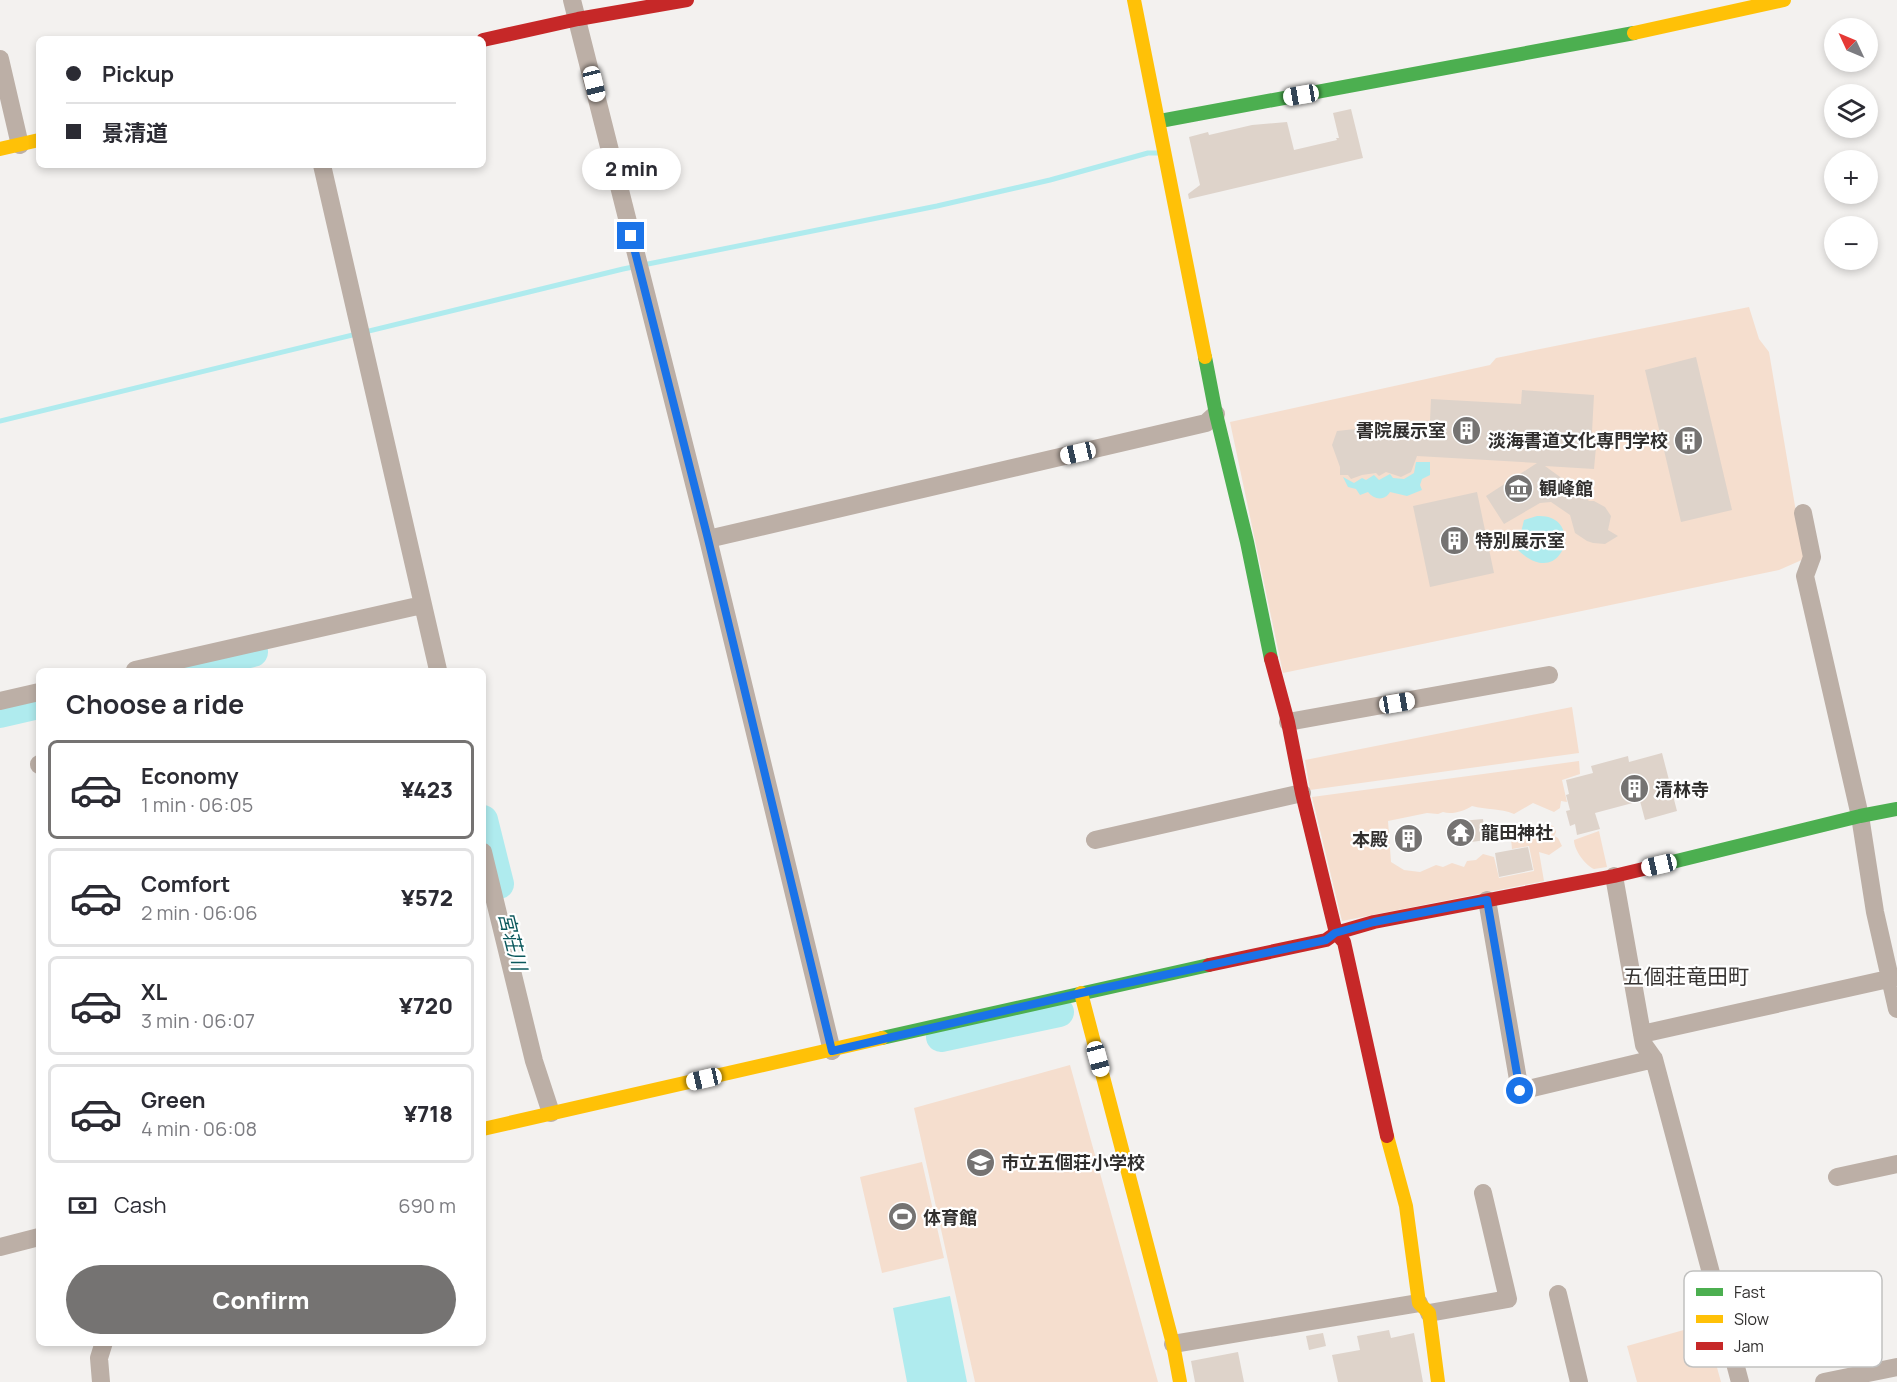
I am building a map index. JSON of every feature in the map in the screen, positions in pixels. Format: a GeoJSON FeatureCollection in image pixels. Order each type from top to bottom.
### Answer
{"type":"FeatureCollection","features":[{"type":"Feature","properties":{"kind":"street"},"geometry":{"type":"LineString","coordinates":[[572,0],[708,539],[832,1051]]}},
{"type":"Feature","properties":{"kind":"street"},"geometry":{"type":"LineString","coordinates":[[486,39],[578,19],[687,0]]}},
{"type":"Feature","properties":{"kind":"street"},"geometry":{"type":"LineString","coordinates":[[1134,0],[1160,121],[1216,414],[1335,933],[1344,942],[1379,1107],[1406,1206],[1438,1382]]}},
{"type":"Feature","properties":{"kind":"street"},"geometry":{"type":"LineString","coordinates":[[1160,121],[1677,25],[1784,0]]}},
{"type":"Feature","properties":{"kind":"street"},"geometry":{"type":"LineString","coordinates":[[0,59],[20,145]]}},
{"type":"Feature","properties":{"kind":"street"},"geometry":{"type":"LineString","coordinates":[[0,149],[36,141]]}},
{"type":"Feature","properties":{"kind":"street"},"geometry":{"type":"LineString","coordinates":[[323,168],[438,668]]}},
{"type":"Feature","properties":{"kind":"street"},"geometry":{"type":"LineString","coordinates":[[708,539],[1206,423],[1216,414]]}},
{"type":"Feature","properties":{"kind":"street"},"geometry":{"type":"LineString","coordinates":[[1803,513],[1812,557],[1805,576],[1860,816],[1875,912],[1894,978],[1897,1009]]}},
{"type":"Feature","properties":{"kind":"street"},"geometry":{"type":"LineString","coordinates":[[144,668],[422,605]]}},
{"type":"Feature","properties":{"kind":"street"},"geometry":{"type":"LineString","coordinates":[[1288,722],[1549,675]]}},
{"type":"Feature","properties":{"kind":"street"},"geometry":{"type":"LineString","coordinates":[[0,701],[36,693]]}},
{"type":"Feature","properties":{"kind":"street"},"geometry":{"type":"LineString","coordinates":[[1095,840],[1302,793]]}},
{"type":"Feature","properties":{"kind":"street"},"geometry":{"type":"LineString","coordinates":[[486,1128],[1081,993],[1326,940],[1335,933],[1374,922],[1614,876],[1897,809]]}},
{"type":"Feature","properties":{"kind":"street"},"geometry":{"type":"LineString","coordinates":[[486,864],[534,1061],[551,1113]]}},
{"type":"Feature","properties":{"kind":"street"},"geometry":{"type":"LineString","coordinates":[[1614,876],[1644,1045],[1653,1059],[1710,1271]]}},
{"type":"Feature","properties":{"kind":"street"},"geometry":{"type":"LineString","coordinates":[[1487,900],[1520,1091],[1653,1059]]}},
{"type":"Feature","properties":{"kind":"street"},"geometry":{"type":"LineString","coordinates":[[1642,1034],[1894,978]]}},
{"type":"Feature","properties":{"kind":"street"},"geometry":{"type":"LineString","coordinates":[[1081,993],[1173,1344],[1180,1382]]}},
{"type":"Feature","properties":{"kind":"street"},"geometry":{"type":"LineString","coordinates":[[1837,1177],[1897,1164]]}},
{"type":"Feature","properties":{"kind":"street"},"geometry":{"type":"LineString","coordinates":[[1173,1344],[1424,1308],[1508,1299],[1483,1193]]}},
{"type":"Feature","properties":{"kind":"street"},"geometry":{"type":"LineString","coordinates":[[0,1247],[36,1238]]}},
{"type":"Feature","properties":{"kind":"street"},"geometry":{"type":"LineString","coordinates":[[1557,1294],[1579,1382]]}},
{"type":"Feature","properties":{"kind":"street"},"geometry":{"type":"LineString","coordinates":[[101,1382],[99,1358],[103,1346]]}},
{"type":"Feature","properties":{"kind":"street"},"geometry":{"type":"LineString","coordinates":[[1736,1367],[1740,1382]]}},
{"type":"Feature","properties":{"kind":"street"},"geometry":{"type":"LineString","coordinates":[[1824,1382],[1897,1367]]}},
{"type":"Feature","properties":{"kind":"shaded area"},"geometry":{"type":"Polygon","coordinates":[[[1749,307],[1759,339],[1769,352],[1804,559],[1779,570],[1283,673],[1230,422],[1490,365],[1496,358],[1749,307]]]}},
{"type":"Feature","properties":{"kind":"shaded area"},"geometry":{"type":"Polygon","coordinates":[[[1572,707],[1579,753],[1310,790],[1305,760],[1572,707]]]}},
{"type":"Feature","properties":{"kind":"shaded area"},"geometry":{"type":"Polygon","coordinates":[[[1579,761],[1580,774],[1562,780],[1567,802],[1561,801],[1560,808],[1554,812],[1533,803],[1514,814],[1472,806],[1454,813],[1427,813],[1388,821],[1391,862],[1404,870],[1420,872],[1436,865],[1443,867],[1452,863],[1464,867],[1467,861],[1476,860],[1483,854],[1494,857],[1499,878],[1534,871],[1529,846],[1512,849],[1511,839],[1516,832],[1532,826],[1539,828],[1550,824],[1556,832],[1554,836],[1558,838],[1562,846],[1549,855],[1539,852],[1544,881],[1342,921],[1312,797],[1579,761]]]}},
{"type":"Feature","properties":{"kind":"shaded area"},"geometry":{"type":"Polygon","coordinates":[[[1599,831],[1607,867],[1594,869],[1581,857],[1574,840],[1599,831]]]}},
{"type":"Feature","properties":{"kind":"shaded area","name":"市立五個荘小学校"},"geometry":{"type":"Polygon","coordinates":[[[1070,1065],[1158,1382],[975,1382],[914,1108],[1070,1065]]]}},
{"type":"Feature","properties":{"kind":"shaded area","name":"体育館"},"geometry":{"type":"Polygon","coordinates":[[[922,1162],[944,1258],[882,1273],[860,1177],[922,1162]]]}},
{"type":"Feature","properties":{"kind":"shaded area"},"geometry":{"type":"Polygon","coordinates":[[[1684,1330],[1684,1367],[1717,1367],[1721,1382],[1637,1382],[1627,1346],[1684,1330]]]}},
{"type":"Feature","properties":{"kind":"water"},"geometry":{"type":"Polygon","coordinates":[[[1416,462],[1430,462],[1430,475],[1422,479],[1420,485],[1422,490],[1407,496],[1390,492],[1385,497],[1379,498],[1373,497],[1368,492],[1360,495],[1356,489],[1348,487],[1343,477],[1354,483],[1374,475],[1379,480],[1390,474],[1393,478],[1404,479],[1414,473],[1416,462]]]}},
{"type":"Feature","properties":{"kind":"water"},"geometry":{"type":"Polygon","coordinates":[[[1537,516],[1552,518],[1561,526],[1565,537],[1563,549],[1557,558],[1547,563],[1533,561],[1517,549],[1524,520],[1537,516]]]}},
{"type":"Feature","properties":{"kind":"water"},"geometry":{"type":"Polygon","coordinates":[[[950,1296],[967,1382],[907,1382],[893,1308],[950,1296]]]}},
{"type":"Feature","properties":{"kind":"building"},"geometry":{"type":"Polygon","coordinates":[[[1351,109],[1363,158],[1189,199],[1188,194],[1200,185],[1189,137],[1252,125],[1287,122],[1294,150],[1337,140],[1336,138],[1339,138],[1333,113],[1351,109]]]}},
{"type":"Feature","properties":{"kind":"building","name":"淡海書道文化専門学校"},"geometry":{"type":"Polygon","coordinates":[[[1696,357],[1732,510],[1681,522],[1645,370],[1696,357]]]}},
{"type":"Feature","properties":{"kind":"building"},"geometry":{"type":"Polygon","coordinates":[[[1522,390],[1594,395],[1592,432],[1597,436],[1594,469],[1545,466],[1589,501],[1605,507],[1611,516],[1608,530],[1618,536],[1605,544],[1587,541],[1575,533],[1570,515],[1551,502],[1540,503],[1504,524],[1486,496],[1537,463],[1417,456],[1411,472],[1401,477],[1386,472],[1379,476],[1376,473],[1351,479],[1348,475],[1340,475],[1340,467],[1332,445],[1337,431],[1430,421],[1431,399],[1521,404],[1522,390]]]}},
{"type":"Feature","properties":{"kind":"building","name":"特別展示室"},"geometry":{"type":"Polygon","coordinates":[[[1477,492],[1494,573],[1430,587],[1413,506],[1477,492]]]}},
{"type":"Feature","properties":{"kind":"building","name":"清林寺"},"geometry":{"type":"Polygon","coordinates":[[[1662,753],[1677,811],[1645,820],[1640,801],[1595,813],[1600,829],[1577,835],[1575,824],[1570,826],[1566,811],[1570,810],[1566,795],[1569,794],[1566,780],[1593,773],[1591,766],[1628,756],[1629,762],[1662,753]]]}},
{"type":"Feature","properties":{"kind":"building"},"geometry":{"type":"Polygon","coordinates":[[[1483,819],[1486,840],[1464,843],[1461,821],[1483,819]]]}},
{"type":"Feature","properties":{"kind":"building","name":"本殿"},"geometry":{"type":"Polygon","coordinates":[[[1420,829],[1421,846],[1399,849],[1397,831],[1420,829]]]}},
{"type":"Feature","properties":{"kind":"building"},"geometry":{"type":"Polygon","coordinates":[[[1528,847],[1533,870],[1499,877],[1495,853],[1528,847]]]}},
{"type":"Feature","properties":{"kind":"building"},"geometry":{"type":"Polygon","coordinates":[[[1389,1330],[1391,1338],[1414,1333],[1423,1382],[1338,1382],[1332,1355],[1360,1350],[1357,1336],[1389,1330]]]}},
{"type":"Feature","properties":{"kind":"building"},"geometry":{"type":"Polygon","coordinates":[[[1323,1333],[1326,1346],[1309,1350],[1306,1336],[1323,1333]]]}},
{"type":"Feature","properties":{"kind":"building"},"geometry":{"type":"Polygon","coordinates":[[[1238,1352],[1244,1382],[1195,1382],[1191,1361],[1238,1352]]]}},
{"type":"Feature","properties":{"kind":"waterway"},"geometry":{"type":"LineString","coordinates":[[0,421],[623,269],[937,206],[1050,180],[1148,153],[1158,153]]}},
{"type":"Feature","properties":{"kind":"waterway","name":"宮荘川"},"geometry":{"type":"LineString","coordinates":[[185,668],[253,652]]}},
{"type":"Feature","properties":{"kind":"waterway","name":"宮荘川"},"geometry":{"type":"LineString","coordinates":[[0,713],[36,705]]}},
{"type":"Feature","properties":{"kind":"waterway","name":"宮荘川"},"geometry":{"type":"LineString","coordinates":[[486,832],[499,884]]}},
{"type":"Feature","properties":{"kind":"waterway","name":"宮荘川"},"geometry":{"type":"LineString","coordinates":[[941,1037],[1059,1012]]}},
{"type":"Feature","properties":{"kind":"traffic: fast"},"geometry":{"type":"LineString","coordinates":[[1160,121],[1634,33]]}},
{"type":"Feature","properties":{"kind":"traffic: fast"},"geometry":{"type":"LineString","coordinates":[[1205,357],[1271,659]]}},
{"type":"Feature","properties":{"kind":"traffic: fast"},"geometry":{"type":"LineString","coordinates":[[1660,865],[1897,809]]}},
{"type":"Feature","properties":{"kind":"traffic: fast"},"geometry":{"type":"LineString","coordinates":[[882,1038],[1209,965]]}},
{"type":"Feature","properties":{"kind":"traffic: slow"},"geometry":{"type":"LineString","coordinates":[[1134,0],[1205,357]]}},
{"type":"Feature","properties":{"kind":"traffic: slow"},"geometry":{"type":"LineString","coordinates":[[1634,33],[1784,0]]}},
{"type":"Feature","properties":{"kind":"traffic: slow"},"geometry":{"type":"LineString","coordinates":[[0,149],[36,141]]}},
{"type":"Feature","properties":{"kind":"traffic: slow"},"geometry":{"type":"LineString","coordinates":[[1081,993],[1173,1344],[1180,1382]]}},
{"type":"Feature","properties":{"kind":"traffic: slow"},"geometry":{"type":"LineString","coordinates":[[486,1128],[882,1038]]}},
{"type":"Feature","properties":{"kind":"traffic: slow"},"geometry":{"type":"LineString","coordinates":[[1387,1136],[1406,1206],[1419,1303],[1429,1313],[1438,1382]]}},
{"type":"Feature","properties":{"kind":"traffic: jam"},"geometry":{"type":"LineString","coordinates":[[486,39],[578,19],[687,0]]}},
{"type":"Feature","properties":{"kind":"traffic: jam"},"geometry":{"type":"LineString","coordinates":[[1271,659],[1288,722],[1302,793],[1336,933],[1344,942],[1387,1136]]}},
{"type":"Feature","properties":{"kind":"traffic: jam"},"geometry":{"type":"LineString","coordinates":[[1209,965],[1326,940],[1336,933],[1374,922],[1660,865]]}},
{"type":"Feature","properties":{"kind":"place","name":"書院展示室"},"geometry":{"type":"Point","coordinates":[1467,430]}},
{"type":"Feature","properties":{"kind":"place","name":"淡海書道文化専門学校"},"geometry":{"type":"Point","coordinates":[1689,440]}},
{"type":"Feature","properties":{"kind":"place","name":"観峰館"},"geometry":{"type":"Point","coordinates":[1518,488]}},
{"type":"Feature","properties":{"kind":"place","name":"特別展示室"},"geometry":{"type":"Point","coordinates":[1454,540]}},
{"type":"Feature","properties":{"kind":"place","name":"清林寺"},"geometry":{"type":"Point","coordinates":[1634,789]}},
{"type":"Feature","properties":{"kind":"place","name":"龍田神社"},"geometry":{"type":"Point","coordinates":[1460,832]}},
{"type":"Feature","properties":{"kind":"place","name":"本殿"},"geometry":{"type":"Point","coordinates":[1409,839]}},
{"type":"Feature","properties":{"kind":"place","name":"市立五個荘小学校"},"geometry":{"type":"Point","coordinates":[980,1162]}},
{"type":"Feature","properties":{"kind":"place","name":"体育館"},"geometry":{"type":"Point","coordinates":[902,1217]}},
{"type":"Feature","properties":{"kind":"district","name":"五個荘竜田町"},"geometry":{"type":"Point","coordinates":[1686,976]}},
{"type":"Feature","properties":{"kind":"route"},"geometry":{"type":"LineString","coordinates":[[631,236],[708,539],[832,1051],[1081,993],[1326,940],[1335,933],[1374,922],[1487,900],[1520,1091]]}}]}
